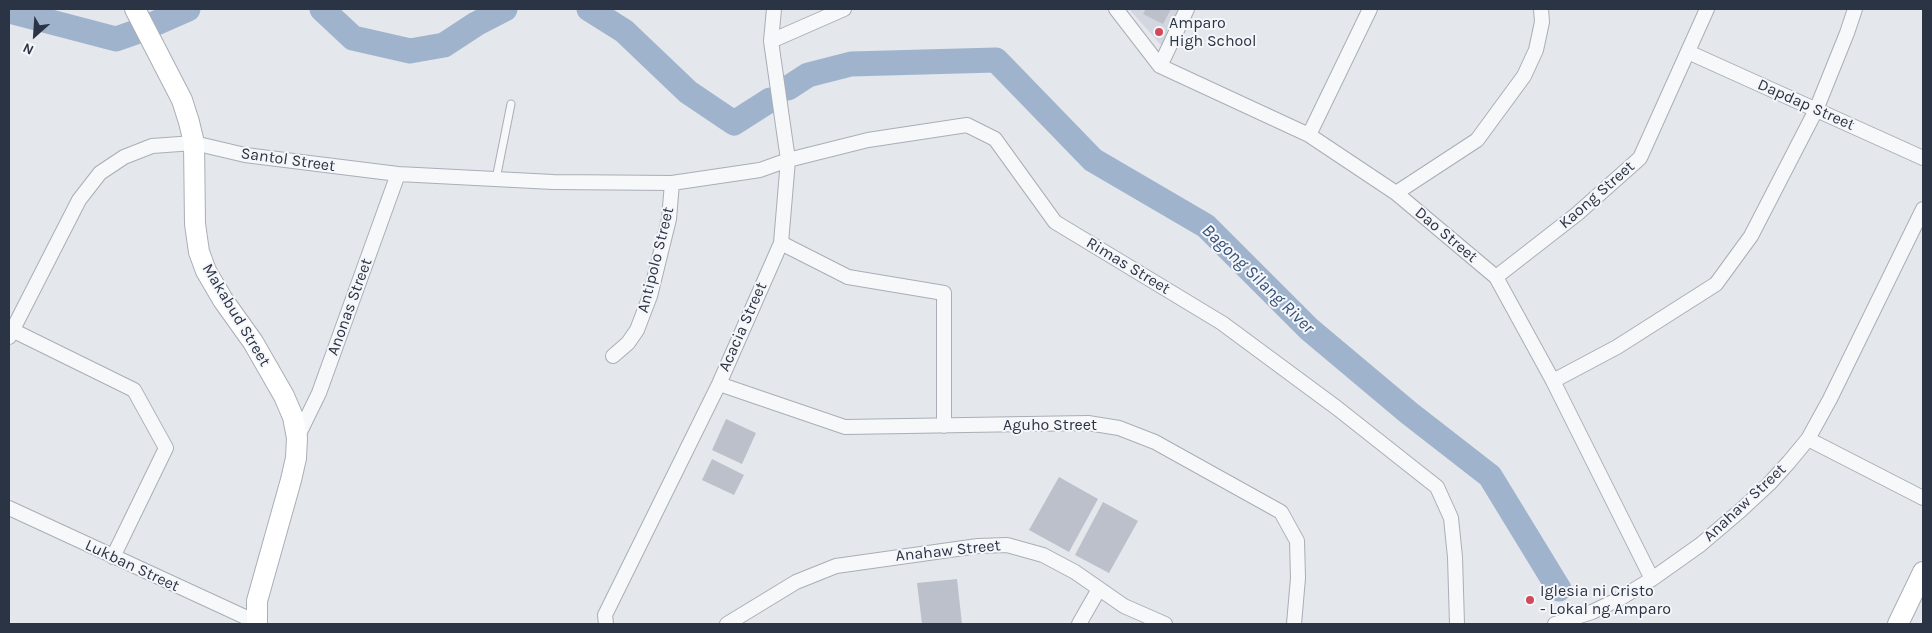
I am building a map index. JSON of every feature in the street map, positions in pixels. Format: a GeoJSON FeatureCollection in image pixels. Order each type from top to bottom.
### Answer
{"type":"FeatureCollection","features":[{"type":"Feature","properties":{"kind":"street","name":"Makabud Street"},"geometry":{"type":"LineString","coordinates":[[135,9],[182,100],[194,143],[195,224],[199,252],[206,271],[223,300],[253,342],[284,396],[293,417],[297,438],[296,458],[257,601],[257,623]]}},
{"type":"Feature","properties":{"kind":"street","name":"Acacia Street"},"geometry":{"type":"LineString","coordinates":[[606,624],[606,615],[719,384],[781,242],[788,160],[771,41],[774,9]]}},
{"type":"Feature","properties":{"kind":"street"},"geometry":{"type":"LineString","coordinates":[[771,41],[844,9]]}},
{"type":"Feature","properties":{"kind":"street","name":"Dao Street"},"geometry":{"type":"LineString","coordinates":[[1116,9],[1160,66],[1309,135],[1396,193],[1496,277],[1553,381],[1652,579]]}},
{"type":"Feature","properties":{"kind":"street"},"geometry":{"type":"LineString","coordinates":[[1160,66],[1188,9]]}},
{"type":"Feature","properties":{"kind":"street"},"geometry":{"type":"LineString","coordinates":[[1309,135],[1370,9]]}},
{"type":"Feature","properties":{"kind":"street"},"geometry":{"type":"LineString","coordinates":[[1396,193],[1477,140],[1524,76],[1536,50],[1542,22],[1541,9]]}},
{"type":"Feature","properties":{"kind":"street","name":"Kaong Street"},"geometry":{"type":"LineString","coordinates":[[1496,277],[1577,214],[1640,158],[1707,9]]}},
{"type":"Feature","properties":{"kind":"street"},"geometry":{"type":"LineString","coordinates":[[1553,381],[1617,347],[1716,284],[1751,236],[1816,110],[1855,9]]}},
{"type":"Feature","properties":{"kind":"street","name":"Dapdap Street"},"geometry":{"type":"LineString","coordinates":[[1688,52],[1923,158]]}},
{"type":"Feature","properties":{"kind":"street","name":"Rimas Street"},"geometry":{"type":"LineString","coordinates":[[672,183],[760,170],[788,160],[868,140],[968,125],[995,139],[1055,222],[1222,323],[1337,408],[1437,487],[1451,518],[1455,557],[1457,624]]}},
{"type":"Feature","properties":{"kind":"street","name":"Santol Street"},"geometry":{"type":"LineString","coordinates":[[10,334],[79,200],[100,173],[124,157],[152,146],[194,143],[245,156],[398,174],[553,182],[672,183]]}},
{"type":"Feature","properties":{"kind":"street","name":"Anonas Street"},"geometry":{"type":"LineString","coordinates":[[297,438],[319,392],[398,174]]}},
{"type":"Feature","properties":{"kind":"street","name":"Antipolo Street"},"geometry":{"type":"LineString","coordinates":[[613,356],[628,343],[637,330],[650,296],[669,220],[672,183]]}},
{"type":"Feature","properties":{"kind":"street","name":"Anahaw Street"},"geometry":{"type":"LineString","coordinates":[[1555,624],[1592,612],[1619,599],[1652,579],[1700,545],[1769,484],[1808,439],[1830,399],[1923,209]]}},
{"type":"Feature","properties":{"kind":"street"},"geometry":{"type":"LineString","coordinates":[[781,242],[848,277],[944,294],[944,426]]}},
{"type":"Feature","properties":{"kind":"street"},"geometry":{"type":"LineString","coordinates":[[10,334],[134,390],[166,448],[113,557]]}},
{"type":"Feature","properties":{"kind":"street","name":"Aguho Street"},"geometry":{"type":"LineString","coordinates":[[719,384],[845,427],[1088,423],[1119,428],[1155,442],[1281,512],[1297,541],[1298,578],[1294,624]]}},
{"type":"Feature","properties":{"kind":"street"},"geometry":{"type":"LineString","coordinates":[[1808,439],[1923,498]]}},
{"type":"Feature","properties":{"kind":"street","name":"Lukban Street"},"geometry":{"type":"LineString","coordinates":[[9,508],[257,623]]}},
{"type":"Feature","properties":{"kind":"street","name":"Anahaw Street"},"geometry":{"type":"LineString","coordinates":[[727,624],[796,582],[836,566],[978,546],[1008,545],[1043,555],[1100,589],[1124,606],[1164,624]]}},
{"type":"Feature","properties":{"kind":"street"},"geometry":{"type":"LineString","coordinates":[[1898,624],[1923,572]]}},
{"type":"Feature","properties":{"kind":"street"},"geometry":{"type":"LineString","coordinates":[[1079,624],[1100,589]]}},
{"type":"Feature","properties":{"kind":"lane"},"geometry":{"type":"LineString","coordinates":[[496,179],[511,104]]}},
{"type":"Feature","properties":{"kind":"shaded area","name":"Amparo High School"},"geometry":{"type":"Polygon","coordinates":[[[1129,9],[1180,9],[1162,46],[1129,9]]]}},
{"type":"Feature","properties":{"kind":"building"},"geometry":{"type":"Polygon","coordinates":[[[1146,9],[1171,9],[1163,24],[1143,14],[1146,9]]]}},
{"type":"Feature","properties":{"kind":"building"},"geometry":{"type":"Polygon","coordinates":[[[726,419],[756,433],[742,464],[712,450],[726,419]]]}},
{"type":"Feature","properties":{"kind":"building"},"geometry":{"type":"Polygon","coordinates":[[[712,459],[744,475],[734,495],[702,480],[712,459]]]}},
{"type":"Feature","properties":{"kind":"building"},"geometry":{"type":"Polygon","coordinates":[[[1059,477],[1098,499],[1069,552],[1029,530],[1059,477]]]}},
{"type":"Feature","properties":{"kind":"building"},"geometry":{"type":"Polygon","coordinates":[[[1103,502],[1138,521],[1109,573],[1075,555],[1103,502]]]}},
{"type":"Feature","properties":{"kind":"building"},"geometry":{"type":"Polygon","coordinates":[[[957,579],[962,624],[922,624],[917,583],[957,579]]]}},
{"type":"Feature","properties":{"kind":"waterway","name":"Bagong Silang River"},"geometry":{"type":"LineString","coordinates":[[147,27],[188,9]]}},
{"type":"Feature","properties":{"kind":"waterway","name":"Bagong Silang River"},"geometry":{"type":"LineString","coordinates":[[322,9],[353,38],[410,51],[444,45],[476,24],[505,9]]}},
{"type":"Feature","properties":{"kind":"waterway","name":"Bagong Silang River"},"geometry":{"type":"LineString","coordinates":[[589,9],[624,31],[688,92],[734,123],[770,100]]}},
{"type":"Feature","properties":{"kind":"waterway","name":"Bagong Silang River"},"geometry":{"type":"LineString","coordinates":[[9,11],[116,39],[136,32]]}},
{"type":"Feature","properties":{"kind":"waterway","name":"Bagong Silang River"},"geometry":{"type":"LineString","coordinates":[[788,88],[808,75],[851,64],[996,60],[1093,160],[1206,226],[1309,329],[1409,413],[1490,476],[1559,589]]}},
{"type":"Feature","properties":{"kind":"place","name":"Amparo High School"},"geometry":{"type":"Point","coordinates":[1159,32]}},
{"type":"Feature","properties":{"kind":"place","name":"Iglesia ni Cristo - Lokal ng Amparo"},"geometry":{"type":"Point","coordinates":[1530,600]}}]}
